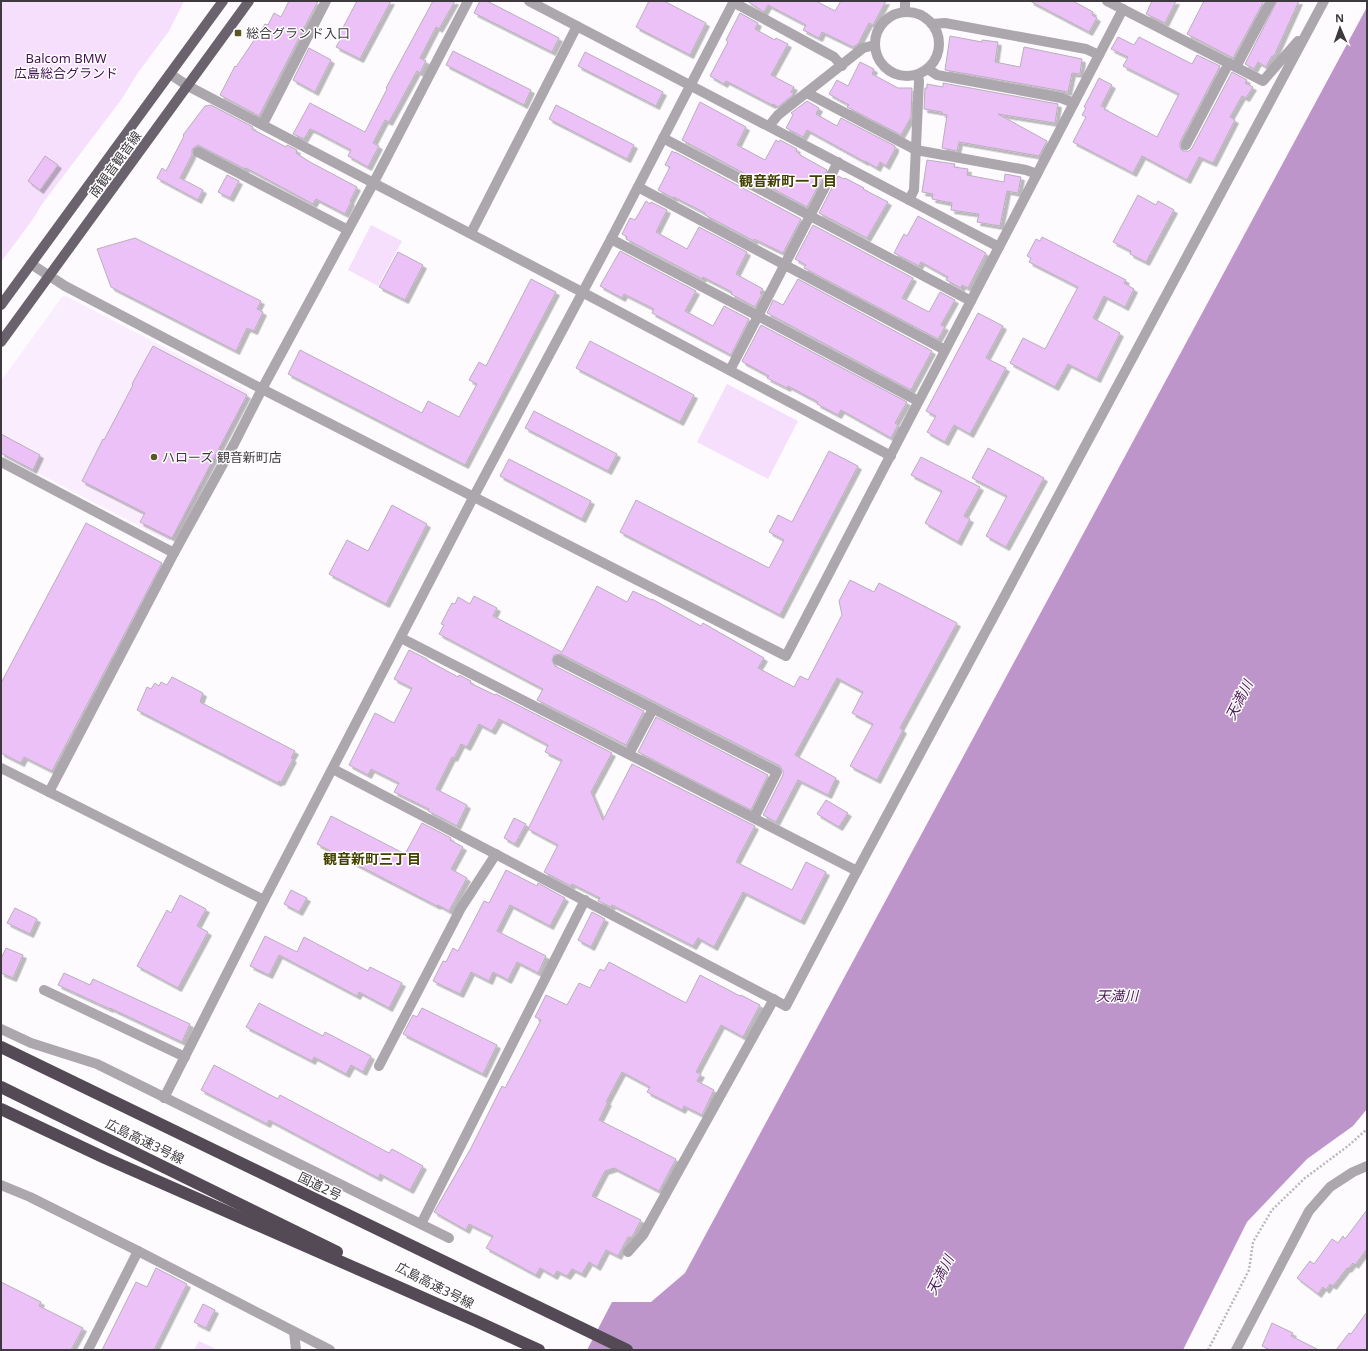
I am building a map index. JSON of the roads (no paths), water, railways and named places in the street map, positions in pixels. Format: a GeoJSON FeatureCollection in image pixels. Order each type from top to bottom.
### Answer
{"type":"FeatureCollection","features":[{"type":"Feature","properties":{"kind":"highway","name":"国道2号"},"geometry":{"type":"LineString","coordinates":[[1,1047],[627,1350]]}},
{"type":"Feature","properties":{"kind":"highway","name":"広島高速3号線"},"geometry":{"type":"LineString","coordinates":[[1,1087],[215,1191],[476,1321]]}},
{"type":"Feature","properties":{"kind":"highway","name":"広島高速3号線"},"geometry":{"type":"LineString","coordinates":[[1,1109],[104,1158],[476,1321]]}},
{"type":"Feature","properties":{"kind":"highway"},"geometry":{"type":"LineString","coordinates":[[476,1321],[539,1350]]}},
{"type":"Feature","properties":{"kind":"main road","name":"南観音観音線"},"geometry":{"type":"LineString","coordinates":[[1,305],[223,1]]}},
{"type":"Feature","properties":{"kind":"main road","name":"南観音観音線"},"geometry":{"type":"LineString","coordinates":[[1,342],[249,1]]}},
{"type":"Feature","properties":{"kind":"street"},"geometry":{"type":"LineString","coordinates":[[262,124],[326,1]]}},
{"type":"Feature","properties":{"kind":"street"},"geometry":{"type":"LineString","coordinates":[[49,792],[174,553],[374,182],[468,1]]}},
{"type":"Feature","properties":{"kind":"street"},"geometry":{"type":"LineString","coordinates":[[529,1],[999,247]]}},
{"type":"Feature","properties":{"kind":"street"},"geometry":{"type":"LineString","coordinates":[[905,1],[905,12]]}},
{"type":"Feature","properties":{"kind":"street"},"geometry":{"type":"LineString","coordinates":[[1107,1],[1263,81],[1309,28]]}},
{"type":"Feature","properties":{"kind":"street"},"geometry":{"type":"LineString","coordinates":[[1186,145],[1270,1]]}},
{"type":"Feature","properties":{"kind":"street"},"geometry":{"type":"LineString","coordinates":[[333,769],[786,1006],[1324,1]]}},
{"type":"Feature","properties":{"kind":"street"},"geometry":{"type":"LineString","coordinates":[[164,1098],[264,900],[474,496],[611,240],[734,2],[834,57],[842,66]]}},
{"type":"Feature","properties":{"kind":"street"},"geometry":{"type":"LineString","coordinates":[[31,264],[65,286],[262,389],[786,656],[1123,9]]}},
{"type":"Feature","properties":{"kind":"street"},"geometry":{"type":"LineString","coordinates":[[905,12],[919,15],[932,24],[938,36],[938,51],[932,64],[928,69],[918,75],[906,77],[889,71],[880,61],[875,45],[876,34],[884,22],[894,15],[905,12]]}},
{"type":"Feature","properties":{"kind":"street"},"geometry":{"type":"LineString","coordinates":[[932,24],[952,24],[1086,49],[1099,55]]}},
{"type":"Feature","properties":{"kind":"street"},"geometry":{"type":"LineString","coordinates":[[471,233],[577,26]]}},
{"type":"Feature","properties":{"kind":"street"},"geometry":{"type":"LineString","coordinates":[[769,126],[778,115],[863,48],[875,45]]}},
{"type":"Feature","properties":{"kind":"street"},"geometry":{"type":"LineString","coordinates":[[928,69],[937,75],[1062,98],[1074,103]]}},
{"type":"Feature","properties":{"kind":"street"},"geometry":{"type":"LineString","coordinates":[[170,74],[188,86],[471,233],[891,456]]}},
{"type":"Feature","properties":{"kind":"street"},"geometry":{"type":"LineString","coordinates":[[909,200],[914,190],[920,81],[918,75]]}},
{"type":"Feature","properties":{"kind":"street"},"geometry":{"type":"LineString","coordinates":[[807,92],[916,150],[1026,170],[1037,174]]}},
{"type":"Feature","properties":{"kind":"street"},"geometry":{"type":"LineString","coordinates":[[663,138],[971,301]]}},
{"type":"Feature","properties":{"kind":"street"},"geometry":{"type":"LineString","coordinates":[[198,152],[348,230]]}},
{"type":"Feature","properties":{"kind":"street"},"geometry":{"type":"LineString","coordinates":[[730,370],[838,162]]}},
{"type":"Feature","properties":{"kind":"street"},"geometry":{"type":"LineString","coordinates":[[638,187],[784,266],[945,350]]}},
{"type":"Feature","properties":{"kind":"street"},"geometry":{"type":"LineString","coordinates":[[611,240],[918,401]]}},
{"type":"Feature","properties":{"kind":"street"},"geometry":{"type":"LineString","coordinates":[[1,462],[174,553]]}},
{"type":"Feature","properties":{"kind":"street"},"geometry":{"type":"LineString","coordinates":[[401,638],[857,871]]}},
{"type":"Feature","properties":{"kind":"street"},"geometry":{"type":"LineString","coordinates":[[558,660],[777,772],[754,818]]}},
{"type":"Feature","properties":{"kind":"street"},"geometry":{"type":"LineString","coordinates":[[629,754],[653,709]]}},
{"type":"Feature","properties":{"kind":"street"},"geometry":{"type":"LineString","coordinates":[[1,768],[264,900]]}},
{"type":"Feature","properties":{"kind":"street"},"geometry":{"type":"LineString","coordinates":[[378,1066],[461,908],[496,854]]}},
{"type":"Feature","properties":{"kind":"street"},"geometry":{"type":"LineString","coordinates":[[422,1224],[585,900]]}},
{"type":"Feature","properties":{"kind":"street"},"geometry":{"type":"LineString","coordinates":[[44,990],[185,1057]]}},
{"type":"Feature","properties":{"kind":"street"},"geometry":{"type":"LineString","coordinates":[[628,1252],[643,1235],[774,999]]}},
{"type":"Feature","properties":{"kind":"street"},"geometry":{"type":"LineString","coordinates":[[1,1029],[31,1043],[97,1064],[449,1238]]}},
{"type":"Feature","properties":{"kind":"street"},"geometry":{"type":"LineString","coordinates":[[1236,1350],[1308,1211],[1330,1187],[1367,1166]]}},
{"type":"Feature","properties":{"kind":"street"},"geometry":{"type":"LineString","coordinates":[[1,1185],[30,1197],[138,1251],[330,1350]]}},
{"type":"Feature","properties":{"kind":"street"},"geometry":{"type":"LineString","coordinates":[[88,1350],[138,1251]]}},
{"type":"Feature","properties":{"kind":"street"},"geometry":{"type":"LineString","coordinates":[[294,1332],[296,1350]]}},
{"type":"Feature","properties":{"kind":"water","name":"天満川"},"geometry":{"type":"Polygon","coordinates":[[[1367,7],[1367,1109],[1353,1126],[1307,1159],[1247,1222],[1183,1350],[587,1350],[612,1302],[651,1302],[685,1273],[1367,7]]]}},
{"type":"Feature","properties":{"kind":"place","name":"総合グランド入口"},"geometry":{"type":"Point","coordinates":[238,33]}},
{"type":"Feature","properties":{"kind":"place","name":"ハローズ 観音新町店"},"geometry":{"type":"Point","coordinates":[154,457]}},
{"type":"Feature","properties":{"kind":"district","name":"観音新町一丁目"},"geometry":{"type":"Point","coordinates":[788,181]}},
{"type":"Feature","properties":{"kind":"district","name":"観音新町三丁目"},"geometry":{"type":"Point","coordinates":[372,859]}},
{"type":"Feature","properties":{"kind":"park label","name":"Balcom BMW 広島総合グランド"},"geometry":{"type":"Point","coordinates":[66,66]}}]}
